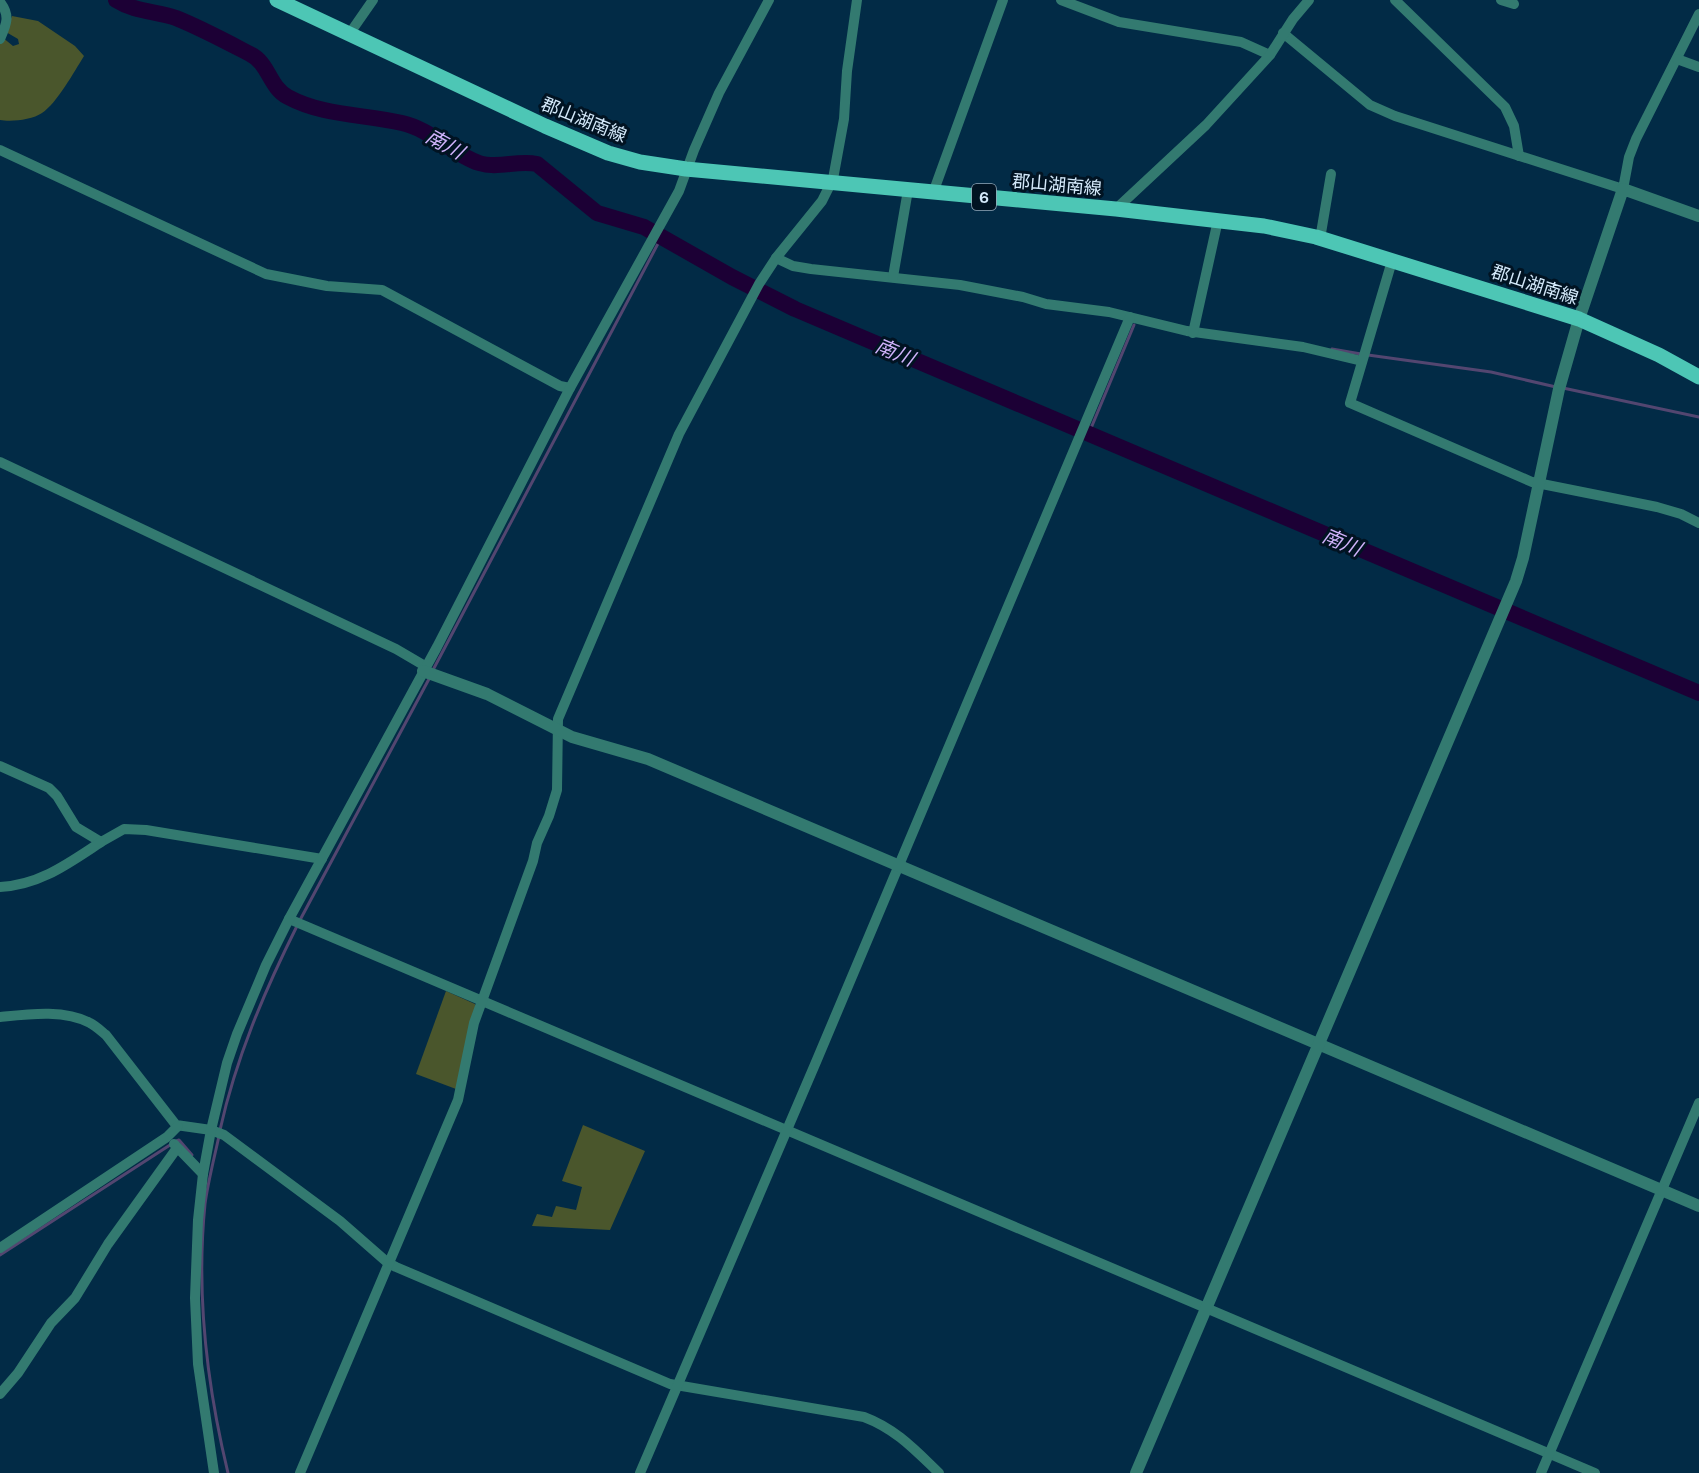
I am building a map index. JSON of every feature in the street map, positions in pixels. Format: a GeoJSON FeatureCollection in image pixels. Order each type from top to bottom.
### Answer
{"type":"FeatureCollection","features":[{"type":"Feature","properties":{"kind":"main road","name":"郡山湖南線"},"geometry":{"type":"LineString","coordinates":[[277,0],[545,126],[608,153],[640,162],[686,169],[1116,209],[1264,226],[1320,239],[1579,319],[1659,355],[1699,377]]}},
{"type":"Feature","properties":{"kind":"street"},"geometry":{"type":"LineString","coordinates":[[350,33],[373,0]]}},
{"type":"Feature","properties":{"kind":"street"},"geometry":{"type":"LineString","coordinates":[[214,1473],[198,1373],[195,1298],[198,1220],[203,1174],[217,1133],[227,1063],[237,1034],[267,965],[295,922],[322,859],[570,388],[679,191],[686,169],[719,93],[769,0]]}},
{"type":"Feature","properties":{"kind":"street"},"geometry":{"type":"LineString","coordinates":[[300,1473],[458,1100],[474,1023],[533,861],[537,843],[554,804],[558,779],[558,718],[679,434],[759,284],[776,258],[822,201],[834,176],[844,119],[847,71],[857,0]]}},
{"type":"Feature","properties":{"kind":"street"},"geometry":{"type":"LineString","coordinates":[[933,193],[1003,0]]}},
{"type":"Feature","properties":{"kind":"street"},"geometry":{"type":"LineString","coordinates":[[1061,0],[1119,22],[1241,42],[1270,55]]}},
{"type":"Feature","properties":{"kind":"street"},"geometry":{"type":"LineString","coordinates":[[1116,209],[1206,125],[1270,55],[1283,33],[1309,0]]}},
{"type":"Feature","properties":{"kind":"street"},"geometry":{"type":"LineString","coordinates":[[1395,0],[1505,107],[1514,126],[1519,156]]}},
{"type":"Feature","properties":{"kind":"street"},"geometry":{"type":"LineString","coordinates":[[1501,0],[1514,4]]}},
{"type":"Feature","properties":{"kind":"street"},"geometry":{"type":"LineString","coordinates":[[0,2],[8,19],[0,39]]}},
{"type":"Feature","properties":{"kind":"street"},"geometry":{"type":"LineString","coordinates":[[1136,1473],[1507,602],[1523,558],[1559,389],[1579,319],[1623,189],[1629,157],[1635,139],[1699,14]]}},
{"type":"Feature","properties":{"kind":"street"},"geometry":{"type":"LineString","coordinates":[[1283,33],[1376,108],[1699,216]]}},
{"type":"Feature","properties":{"kind":"street"},"geometry":{"type":"LineString","coordinates":[[1677,59],[1699,67]]}},
{"type":"Feature","properties":{"kind":"street"},"geometry":{"type":"LineString","coordinates":[[0,150],[266,274],[327,286],[372,288],[393,295],[560,386],[570,388]]}},
{"type":"Feature","properties":{"kind":"street"},"geometry":{"type":"LineString","coordinates":[[1320,239],[1331,174]]}},
{"type":"Feature","properties":{"kind":"street"},"geometry":{"type":"LineString","coordinates":[[893,277],[908,190]]}},
{"type":"Feature","properties":{"kind":"street"},"geometry":{"type":"LineString","coordinates":[[1193,333],[1218,220]]}},
{"type":"Feature","properties":{"kind":"street"},"geometry":{"type":"LineString","coordinates":[[776,258],[793,266],[960,285],[1023,297],[1046,304],[1092,309],[1131,317],[1193,333],[1303,347],[1362,361]]}},
{"type":"Feature","properties":{"kind":"street"},"geometry":{"type":"LineString","coordinates":[[1392,261],[1350,404],[1539,484],[1657,507],[1681,514],[1699,523]]}},
{"type":"Feature","properties":{"kind":"street"},"geometry":{"type":"LineString","coordinates":[[640,1473],[1131,317]]}},
{"type":"Feature","properties":{"kind":"street"},"geometry":{"type":"LineString","coordinates":[[0,462],[396,649],[424,668],[487,694],[584,741],[648,759],[1699,1206]]}},
{"type":"Feature","properties":{"kind":"street"},"geometry":{"type":"LineString","coordinates":[[0,766],[49,788],[57,796],[76,827],[101,842]]}},
{"type":"Feature","properties":{"kind":"street"},"geometry":{"type":"LineString","coordinates":[[0,887],[23,885],[51,874],[124,829],[146,830],[322,859]]}},
{"type":"Feature","properties":{"kind":"street"},"geometry":{"type":"LineString","coordinates":[[295,922],[1595,1473]]}},
{"type":"Feature","properties":{"kind":"street"},"geometry":{"type":"LineString","coordinates":[[0,1017],[49,1014],[92,1023],[106,1035],[173,1122],[178,1126],[217,1133],[340,1221],[388,1263],[677,1386],[864,1417],[886,1426],[939,1473]]}},
{"type":"Feature","properties":{"kind":"street"},"geometry":{"type":"LineString","coordinates":[[1541,1473],[1699,1103]]}},
{"type":"Feature","properties":{"kind":"street"},"geometry":{"type":"LineString","coordinates":[[0,1248],[167,1137],[178,1126]]}},
{"type":"Feature","properties":{"kind":"street"},"geometry":{"type":"LineString","coordinates":[[167,1137],[203,1174]]}},
{"type":"Feature","properties":{"kind":"street"},"geometry":{"type":"LineString","coordinates":[[0,1394],[18,1373],[51,1323],[75,1298],[108,1244],[177,1148]]}},
{"type":"Feature","properties":{"kind":"green space"},"geometry":{"type":"Polygon","coordinates":[[[12,16],[38,21],[75,46],[84,56],[59,95],[42,113],[27,119],[5,121],[0,120],[0,32],[2,37],[13,46],[19,44],[18,39],[6,32],[12,16]]]}},
{"type":"Feature","properties":{"kind":"green space"},"geometry":{"type":"Polygon","coordinates":[[[446,991],[475,1004],[476,1007],[456,1089],[416,1074],[446,991]]]}},
{"type":"Feature","properties":{"kind":"green space"},"geometry":{"type":"Polygon","coordinates":[[[583,1125],[645,1151],[610,1230],[532,1226],[537,1214],[552,1217],[556,1206],[576,1210],[582,1187],[562,1181],[583,1125]]]}},
{"type":"Feature","properties":{"kind":"waterway","name":"南川"},"geometry":{"type":"LineString","coordinates":[[116,0],[131,7],[176,18],[250,54],[261,63],[282,93],[301,103],[329,111],[412,126],[469,159],[486,165],[537,164],[597,213],[644,227],[732,277],[795,309],[1699,693]]}},
{"type":"Feature","properties":{"kind":"waterway"},"geometry":{"type":"LineString","coordinates":[[433,670],[662,236]]}},
{"type":"Feature","properties":{"kind":"waterway"},"geometry":{"type":"LineString","coordinates":[[1089,433],[1134,325]]}},
{"type":"Feature","properties":{"kind":"waterway"},"geometry":{"type":"LineString","coordinates":[[1332,349],[1361,354]]}},
{"type":"Feature","properties":{"kind":"waterway"},"geometry":{"type":"LineString","coordinates":[[1368,355],[1491,372],[1556,387]]}},
{"type":"Feature","properties":{"kind":"waterway"},"geometry":{"type":"LineString","coordinates":[[1563,388],[1699,417]]}},
{"type":"Feature","properties":{"kind":"waterway"},"geometry":{"type":"LineString","coordinates":[[300,920],[429,679]]}},
{"type":"Feature","properties":{"kind":"waterway"},"geometry":{"type":"LineString","coordinates":[[220,1130],[234,1077],[252,1026],[297,926]]}},
{"type":"Feature","properties":{"kind":"waterway"},"geometry":{"type":"LineString","coordinates":[[219,1136],[205,1204],[202,1271],[209,1373],[228,1473]]}},
{"type":"Feature","properties":{"kind":"waterway"},"geometry":{"type":"LineString","coordinates":[[176,1141],[179,1140],[192,1155]]}},
{"type":"Feature","properties":{"kind":"waterway"},"geometry":{"type":"LineString","coordinates":[[0,1255],[170,1145]]}}]}
